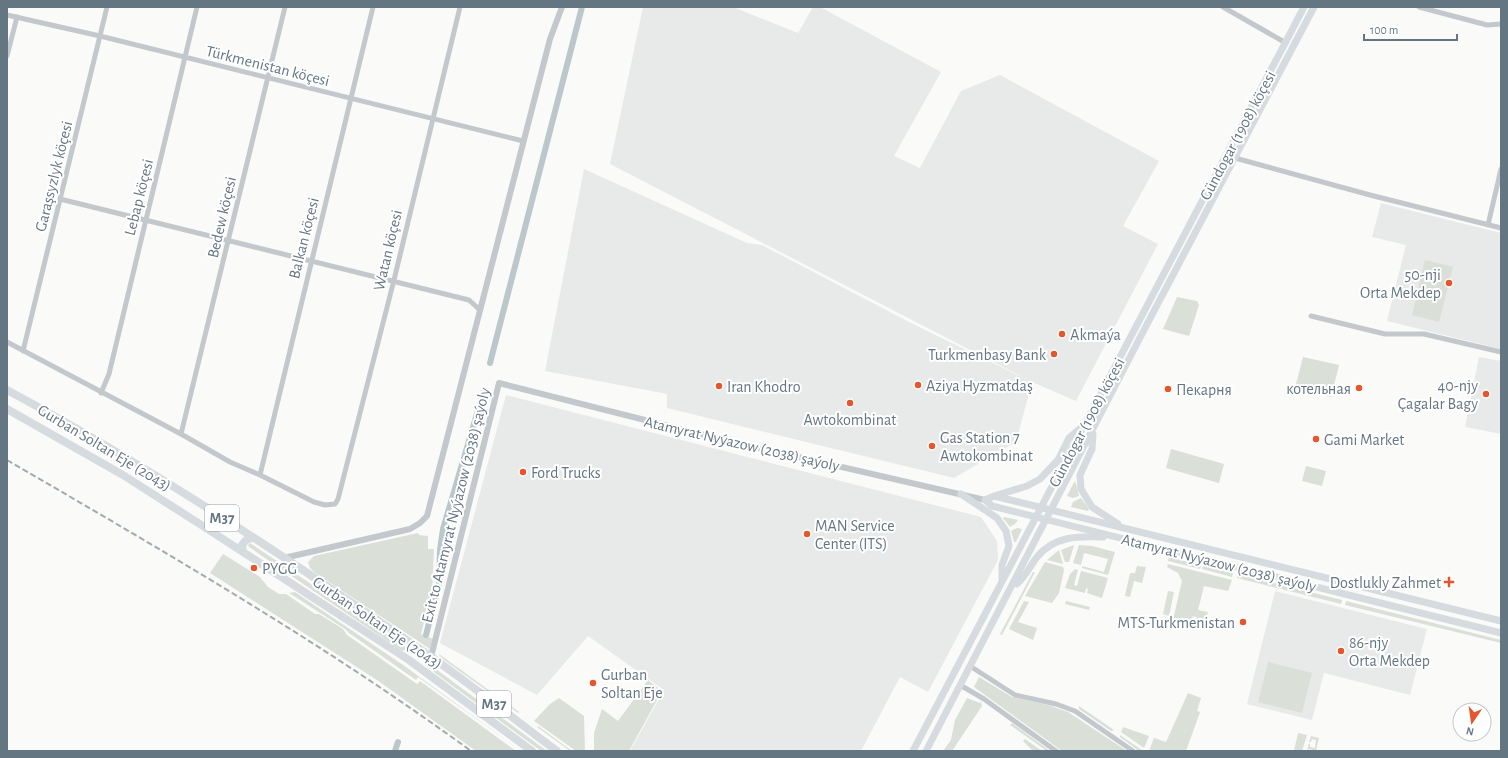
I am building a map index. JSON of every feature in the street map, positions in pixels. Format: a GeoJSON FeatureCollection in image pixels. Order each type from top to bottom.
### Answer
{"type":"FeatureCollection","features":[{"type":"Feature","properties":{"kind":"highway","name":"Gurban Soltan Eje (2043)"},"geometry":{"type":"LineString","coordinates":[[7,390],[86,434],[215,513],[284,558],[431,657],[558,751]]}},
{"type":"Feature","properties":{"kind":"highway","name":"Gurban Soltan Eje (2043)"},"geometry":{"type":"LineString","coordinates":[[7,409],[124,474],[409,660],[532,751]]}},
{"type":"Feature","properties":{"kind":"highway"},"geometry":{"type":"LineString","coordinates":[[206,528],[212,525],[215,520],[215,513]]}},
{"type":"Feature","properties":{"kind":"highway"},"geometry":{"type":"LineString","coordinates":[[243,552],[242,545],[246,540],[252,538]]}},
{"type":"Feature","properties":{"kind":"main road","name":"Gündogar (1908) köçesi"},"geometry":{"type":"LineString","coordinates":[[913,751],[1304,7]]}},
{"type":"Feature","properties":{"kind":"main road","name":"Gündogar (1908) köçesi"},"geometry":{"type":"LineString","coordinates":[[926,751],[1314,7]]}},
{"type":"Feature","properties":{"kind":"main road"},"geometry":{"type":"LineString","coordinates":[[1227,155],[1235,158]]}},
{"type":"Feature","properties":{"kind":"main road"},"geometry":{"type":"LineString","coordinates":[[986,500],[1008,491],[1020,489],[1040,479],[1058,460],[1069,438],[1084,426]]}},
{"type":"Feature","properties":{"kind":"main road"},"geometry":{"type":"LineString","coordinates":[[1094,429],[1092,449],[1080,475],[1081,489],[1092,507],[1125,528]]}},
{"type":"Feature","properties":{"kind":"main road"},"geometry":{"type":"LineString","coordinates":[[961,494],[997,518],[1006,531],[1009,546],[1002,566],[1002,582]]}},
{"type":"Feature","properties":{"kind":"main road","name":"Atamyrat Nyýazow (2038) şaýoly"},"geometry":{"type":"LineString","coordinates":[[994,496],[1501,621]]}},
{"type":"Feature","properties":{"kind":"main road","name":"Atamyrat Nyýazow (2038) şaýoly"},"geometry":{"type":"LineString","coordinates":[[986,500],[992,506],[1501,633]]}},
{"type":"Feature","properties":{"kind":"main road"},"geometry":{"type":"LineString","coordinates":[[1012,588],[1025,576],[1037,557],[1055,542],[1084,536],[1121,538]]}},
{"type":"Feature","properties":{"kind":"main road"},"geometry":{"type":"LineString","coordinates":[[951,678],[960,685]]}},
{"type":"Feature","properties":{"kind":"street","name":"Garaşsyzlyk köçesi"},"geometry":{"type":"LineString","coordinates":[[23,351],[107,7]]}},
{"type":"Feature","properties":{"kind":"street","name":"Lebap köçesi"},"geometry":{"type":"LineString","coordinates":[[102,393],[109,374],[197,7]]}},
{"type":"Feature","properties":{"kind":"street","name":"Bedew köçesi"},"geometry":{"type":"LineString","coordinates":[[181,434],[285,7]]}},
{"type":"Feature","properties":{"kind":"street","name":"Balkan köçesi"},"geometry":{"type":"LineString","coordinates":[[260,475],[373,7]]}},
{"type":"Feature","properties":{"kind":"street","name":"Watan köçesi"},"geometry":{"type":"LineString","coordinates":[[260,475],[320,504],[333,505],[338,499],[394,280],[460,7]]}},
{"type":"Feature","properties":{"kind":"street"},"geometry":{"type":"LineString","coordinates":[[284,558],[410,529],[423,520],[429,511],[523,141],[550,39],[562,7]]}},
{"type":"Feature","properties":{"kind":"street"},"geometry":{"type":"LineString","coordinates":[[1223,7],[1286,43]]}},
{"type":"Feature","properties":{"kind":"street"},"geometry":{"type":"LineString","coordinates":[[1419,7],[1487,25],[1501,24]]}},
{"type":"Feature","properties":{"kind":"street","name":"Türkmenistan köçesi"},"geometry":{"type":"LineString","coordinates":[[7,15],[100,36],[523,141]]}},
{"type":"Feature","properties":{"kind":"street"},"geometry":{"type":"LineString","coordinates":[[7,56],[17,18]]}},
{"type":"Feature","properties":{"kind":"street"},"geometry":{"type":"LineString","coordinates":[[1235,158],[1370,195],[1501,228]]}},
{"type":"Feature","properties":{"kind":"street"},"geometry":{"type":"LineString","coordinates":[[1488,225],[1501,169]]}},
{"type":"Feature","properties":{"kind":"street"},"geometry":{"type":"LineString","coordinates":[[60,199],[394,280],[469,300],[480,310]]}},
{"type":"Feature","properties":{"kind":"street"},"geometry":{"type":"LineString","coordinates":[[1311,316],[1385,334],[1424,334],[1501,352]]}},
{"type":"Feature","properties":{"kind":"street"},"geometry":{"type":"LineString","coordinates":[[7,342],[181,434],[230,462],[260,475]]}},
{"type":"Feature","properties":{"kind":"street","name":"Atamyrat Nyýazow (2038) şaýoly"},"geometry":{"type":"LineString","coordinates":[[499,383],[720,439],[986,500]]}},
{"type":"Feature","properties":{"kind":"street","name":"Exit to Atamyrat Nyýazow (2038) şaýoly"},"geometry":{"type":"LineString","coordinates":[[431,657],[499,383]]}},
{"type":"Feature","properties":{"kind":"street"},"geometry":{"type":"LineString","coordinates":[[970,666],[1015,695],[1056,704],[1075,711],[1134,751]]}},
{"type":"Feature","properties":{"kind":"street"},"geometry":{"type":"LineString","coordinates":[[960,685],[984,699],[1056,751]]}},
{"type":"Feature","properties":{"kind":"shaded area"},"geometry":{"type":"Polygon","coordinates":[[[643,7],[733,7],[798,33],[813,7],[820,7],[941,72],[894,156],[920,168],[961,91],[1000,75],[1159,161],[1123,226],[1158,244],[1076,401],[1032,382],[1016,442],[954,478],[667,408],[667,394],[545,371],[584,169],[747,243],[762,245],[911,323],[1030,381],[610,164],[643,7]]]}},
{"type":"Feature","properties":{"kind":"shaded area","name":"50-nji Orta Mekdep"},"geometry":{"type":"Polygon","coordinates":[[[1381,203],[1501,233],[1501,349],[1387,321],[1406,245],[1372,237],[1381,203]]]}},
{"type":"Feature","properties":{"kind":"shaded area"},"geometry":{"type":"Polygon","coordinates":[[[1425,260],[1453,267],[1439,322],[1412,315],[1425,260]]]}},
{"type":"Feature","properties":{"kind":"shaded area"},"geometry":{"type":"Polygon","coordinates":[[[1177,297],[1197,301],[1199,305],[1189,336],[1163,329],[1177,297]]]}},
{"type":"Feature","properties":{"kind":"shaded area"},"geometry":{"type":"Polygon","coordinates":[[[1303,357],[1339,365],[1331,397],[1295,388],[1303,357]]]}},
{"type":"Feature","properties":{"kind":"shaded area","name":"40-njy Çagalar Bagy"},"geometry":{"type":"Polygon","coordinates":[[[1479,357],[1501,361],[1501,434],[1465,427],[1479,357]]]}},
{"type":"Feature","properties":{"kind":"shaded area","name":"Awtokombinat"},"geometry":{"type":"Polygon","coordinates":[[[506,395],[981,517],[997,541],[998,560],[928,692],[900,677],[861,751],[630,751],[664,690],[588,636],[537,695],[440,643],[506,395]]]}},
{"type":"Feature","properties":{"kind":"shaded area"},"geometry":{"type":"Polygon","coordinates":[[[1171,449],[1224,464],[1219,483],[1166,468],[1171,449]]]}},
{"type":"Feature","properties":{"kind":"shaded area"},"geometry":{"type":"Polygon","coordinates":[[[1306,466],[1326,471],[1322,486],[1302,481],[1306,466]]]}},
{"type":"Feature","properties":{"kind":"shaded area"},"geometry":{"type":"Polygon","coordinates":[[[1074,482],[1076,483],[1079,496],[1073,498],[1067,496],[1074,482]]]}},
{"type":"Feature","properties":{"kind":"shaded area"},"geometry":{"type":"Polygon","coordinates":[[[1081,498],[1089,509],[1088,511],[1071,507],[1073,502],[1081,498]]]}},
{"type":"Feature","properties":{"kind":"shaded area"},"geometry":{"type":"Polygon","coordinates":[[[1003,518],[1018,520],[1010,527],[1003,518]]]}},
{"type":"Feature","properties":{"kind":"shaded area"},"geometry":{"type":"Polygon","coordinates":[[[1017,528],[1022,529],[1016,542],[1014,542],[1011,531],[1017,528]]]}},
{"type":"Feature","properties":{"kind":"shaded area"},"geometry":{"type":"Polygon","coordinates":[[[418,533],[419,535],[428,536],[428,549],[434,549],[432,591],[421,634],[433,639],[430,649],[314,572],[310,568],[308,562],[314,556],[418,533]]]}},
{"type":"Feature","properties":{"kind":"shaded area"},"geometry":{"type":"Polygon","coordinates":[[[250,543],[406,649],[402,651],[249,547],[248,545],[250,543]]]}},
{"type":"Feature","properties":{"kind":"shaded area"},"geometry":{"type":"Polygon","coordinates":[[[1074,545],[1069,562],[1065,562],[1061,550],[1074,545]]]}},
{"type":"Feature","properties":{"kind":"shaded area"},"geometry":{"type":"Polygon","coordinates":[[[1079,545],[1092,546],[1115,552],[1108,575],[1082,568],[1082,566],[1104,572],[1108,559],[1084,553],[1081,565],[1073,563],[1079,545]]]}},
{"type":"Feature","properties":{"kind":"shaded area"},"geometry":{"type":"Polygon","coordinates":[[[1059,550],[1063,564],[1047,560],[1059,550]]]}},
{"type":"Feature","properties":{"kind":"shaded area"},"geometry":{"type":"Polygon","coordinates":[[[223,554],[260,577],[268,587],[279,594],[286,594],[315,614],[319,614],[343,629],[347,635],[417,684],[420,681],[516,751],[476,751],[377,680],[210,573],[223,554]]]}},
{"type":"Feature","properties":{"kind":"shaded area"},"geometry":{"type":"Polygon","coordinates":[[[1169,557],[1201,565],[1200,569],[1168,561],[1169,557]]]}},
{"type":"Feature","properties":{"kind":"shaded area"},"geometry":{"type":"Polygon","coordinates":[[[1045,562],[1063,567],[1064,570],[1059,593],[1052,603],[1025,596],[1045,562]]]}},
{"type":"Feature","properties":{"kind":"shaded area"},"geometry":{"type":"Polygon","coordinates":[[[1168,564],[1232,580],[1228,591],[1204,586],[1198,610],[1208,612],[1206,619],[1216,622],[1215,624],[1196,619],[1197,617],[1193,616],[1190,625],[1173,620],[1182,581],[1178,573],[1167,567],[1168,564]]]}},
{"type":"Feature","properties":{"kind":"shaded area"},"geometry":{"type":"Polygon","coordinates":[[[1137,566],[1146,567],[1142,583],[1134,581],[1130,597],[1125,596],[1130,573],[1135,573],[1137,566]]]}},
{"type":"Feature","properties":{"kind":"shaded area"},"geometry":{"type":"Polygon","coordinates":[[[1203,566],[1233,573],[1232,577],[1202,569],[1203,566]]]}},
{"type":"Feature","properties":{"kind":"shaded area"},"geometry":{"type":"Polygon","coordinates":[[[1075,569],[1078,570],[1074,585],[1077,586],[1081,571],[1108,578],[1102,598],[1087,593],[1088,589],[1086,588],[1085,593],[1065,588],[1070,574],[1075,569]]]}},
{"type":"Feature","properties":{"kind":"shaded area"},"geometry":{"type":"Polygon","coordinates":[[[1033,572],[1035,572],[1002,635],[1000,634],[1033,572]]]}},
{"type":"Feature","properties":{"kind":"shaded area"},"geometry":{"type":"Polygon","coordinates":[[[1238,574],[1342,600],[1341,604],[1237,578],[1238,574]]]}},
{"type":"Feature","properties":{"kind":"shaded area"},"geometry":{"type":"Polygon","coordinates":[[[1168,591],[1174,592],[1169,616],[1163,614],[1168,591]]]}},
{"type":"Feature","properties":{"kind":"shaded area","name":"86-njy Orta Mekdep"},"geometry":{"type":"Polygon","coordinates":[[[1275,591],[1427,629],[1410,695],[1324,673],[1312,720],[1247,704],[1275,591]]]}},
{"type":"Feature","properties":{"kind":"shaded area"},"geometry":{"type":"Polygon","coordinates":[[[295,592],[406,667],[521,751],[418,677],[416,680],[345,629],[289,593],[295,592]]]}},
{"type":"Feature","properties":{"kind":"shaded area"},"geometry":{"type":"Polygon","coordinates":[[[1024,601],[1029,602],[1018,622],[1037,628],[1033,640],[1009,629],[1024,601]]]}},
{"type":"Feature","properties":{"kind":"shaded area"},"geometry":{"type":"Polygon","coordinates":[[[1066,601],[1090,607],[1089,610],[1065,604],[1066,601]]]}},
{"type":"Feature","properties":{"kind":"shaded area"},"geometry":{"type":"Polygon","coordinates":[[[1346,601],[1501,640],[1501,643],[1345,605],[1346,601]]]}},
{"type":"Feature","properties":{"kind":"shaded area"},"geometry":{"type":"Polygon","coordinates":[[[439,654],[519,712],[518,713],[440,657],[439,654]]]}},
{"type":"Feature","properties":{"kind":"shaded area"},"geometry":{"type":"Polygon","coordinates":[[[1268,662],[1312,673],[1302,713],[1258,702],[1268,662]]]}},
{"type":"Feature","properties":{"kind":"shaded area"},"geometry":{"type":"Polygon","coordinates":[[[427,664],[547,751],[541,751],[427,667],[427,664]]]}},
{"type":"Feature","properties":{"kind":"shaded area"},"geometry":{"type":"Polygon","coordinates":[[[979,677],[1012,697],[1048,705],[1068,712],[1127,751],[1062,751],[974,687],[979,677]]]}},
{"type":"Feature","properties":{"kind":"shaded area"},"geometry":{"type":"Polygon","coordinates":[[[648,680],[662,691],[629,751],[594,751],[594,733],[602,709],[618,721],[648,680]]]}},
{"type":"Feature","properties":{"kind":"shaded area"},"geometry":{"type":"Polygon","coordinates":[[[1188,693],[1201,698],[1197,711],[1200,712],[1186,751],[1149,751],[1154,738],[1166,742],[1188,693]]]}},
{"type":"Feature","properties":{"kind":"shaded area"},"geometry":{"type":"Polygon","coordinates":[[[559,698],[584,716],[585,751],[576,751],[534,721],[550,704],[559,698]]]}},
{"type":"Feature","properties":{"kind":"shaded area"},"geometry":{"type":"Polygon","coordinates":[[[967,698],[980,703],[981,701],[982,706],[952,751],[943,751],[951,740],[955,720],[967,698]]]}},
{"type":"Feature","properties":{"kind":"shaded area"},"geometry":{"type":"Polygon","coordinates":[[[1079,706],[1114,730],[1111,731],[1079,709],[1079,706]]]}},
{"type":"Feature","properties":{"kind":"shaded area"},"geometry":{"type":"Polygon","coordinates":[[[1012,723],[1050,751],[1047,751],[1010,725],[1012,723]]]}},
{"type":"Feature","properties":{"kind":"shaded area"},"geometry":{"type":"Polygon","coordinates":[[[538,726],[572,751],[537,727],[538,726]]]}},
{"type":"Feature","properties":{"kind":"shaded area"},"geometry":{"type":"Polygon","coordinates":[[[1123,727],[1149,736],[1144,748],[1121,732],[1123,727]]]}},
{"type":"Feature","properties":{"kind":"shaded area"},"geometry":{"type":"Polygon","coordinates":[[[1298,733],[1307,735],[1302,751],[1294,751],[1298,733]]]}},
{"type":"Feature","properties":{"kind":"shaded area"},"geometry":{"type":"Polygon","coordinates":[[[1120,735],[1142,750],[1139,751],[1120,737],[1120,735]]]}},
{"type":"Feature","properties":{"kind":"shaded area"},"geometry":{"type":"Polygon","coordinates":[[[1311,736],[1319,738],[1316,751],[1309,749],[1307,751],[1309,743],[1310,747],[1315,748],[1316,740],[1312,739],[1311,742],[1309,742],[1311,736]]]}},
{"type":"Feature","properties":{"kind":"shaded area"},"geometry":{"type":"Polygon","coordinates":[[[1025,739],[1042,751],[1033,751],[1023,741],[1025,739]]]}},
{"type":"Feature","properties":{"kind":"waterway"},"geometry":{"type":"LineString","coordinates":[[490,363],[582,7]]}},
{"type":"Feature","properties":{"kind":"waterway"},"geometry":{"type":"LineString","coordinates":[[426,635],[439,584],[440,550],[443,529],[484,390]]}},
{"type":"Feature","properties":{"kind":"waterway"},"geometry":{"type":"LineString","coordinates":[[395,751],[398,742]]}},
{"type":"Feature","properties":{"kind":"railway"},"geometry":{"type":"LineString","coordinates":[[7,460],[184,564],[301,636],[415,711],[471,751]]}},
{"type":"Feature","properties":{"kind":"place","name":"50-nji Orta Mekdep"},"geometry":{"type":"Point","coordinates":[1449,283]}},
{"type":"Feature","properties":{"kind":"place","name":"Аkmaýa"},"geometry":{"type":"Point","coordinates":[1062,334]}},
{"type":"Feature","properties":{"kind":"place","name":"Turkmenbasy Bank"},"geometry":{"type":"Point","coordinates":[1054,354]}},
{"type":"Feature","properties":{"kind":"place","name":"Aziya Hyzmatdaş"},"geometry":{"type":"Point","coordinates":[918,385]}},
{"type":"Feature","properties":{"kind":"place","name":"Iran Khodro"},"geometry":{"type":"Point","coordinates":[719,386]}},
{"type":"Feature","properties":{"kind":"place","name":"котельная"},"geometry":{"type":"Point","coordinates":[1359,388]}},
{"type":"Feature","properties":{"kind":"place","name":"Пекарня"},"geometry":{"type":"Point","coordinates":[1168,389]}},
{"type":"Feature","properties":{"kind":"place","name":"40-njy Çagalar Bagy"},"geometry":{"type":"Point","coordinates":[1486,394]}},
{"type":"Feature","properties":{"kind":"place","name":"Awtokombinat"},"geometry":{"type":"Point","coordinates":[850,403]}},
{"type":"Feature","properties":{"kind":"place","name":"Gami Market"},"geometry":{"type":"Point","coordinates":[1316,439]}},
{"type":"Feature","properties":{"kind":"place","name":"Gas Station 7 Awtokombinat"},"geometry":{"type":"Point","coordinates":[932,446]}},
{"type":"Feature","properties":{"kind":"place","name":"Ford Trucks"},"geometry":{"type":"Point","coordinates":[523,472]}},
{"type":"Feature","properties":{"kind":"place","name":"MAN Service Center (ITS)"},"geometry":{"type":"Point","coordinates":[807,534]}},
{"type":"Feature","properties":{"kind":"place","name":"PYGG"},"geometry":{"type":"Point","coordinates":[254,568]}},
{"type":"Feature","properties":{"kind":"place","name":"Dostlukly Zahmet"},"geometry":{"type":"Point","coordinates":[1449,582]}},
{"type":"Feature","properties":{"kind":"place","name":"MTS-Turkmenistan"},"geometry":{"type":"Point","coordinates":[1243,622]}},
{"type":"Feature","properties":{"kind":"place","name":"86-njy Orta Mekdep"},"geometry":{"type":"Point","coordinates":[1341,651]}},
{"type":"Feature","properties":{"kind":"place","name":"Gurban Soltan Eje"},"geometry":{"type":"Point","coordinates":[593,683]}}]}
